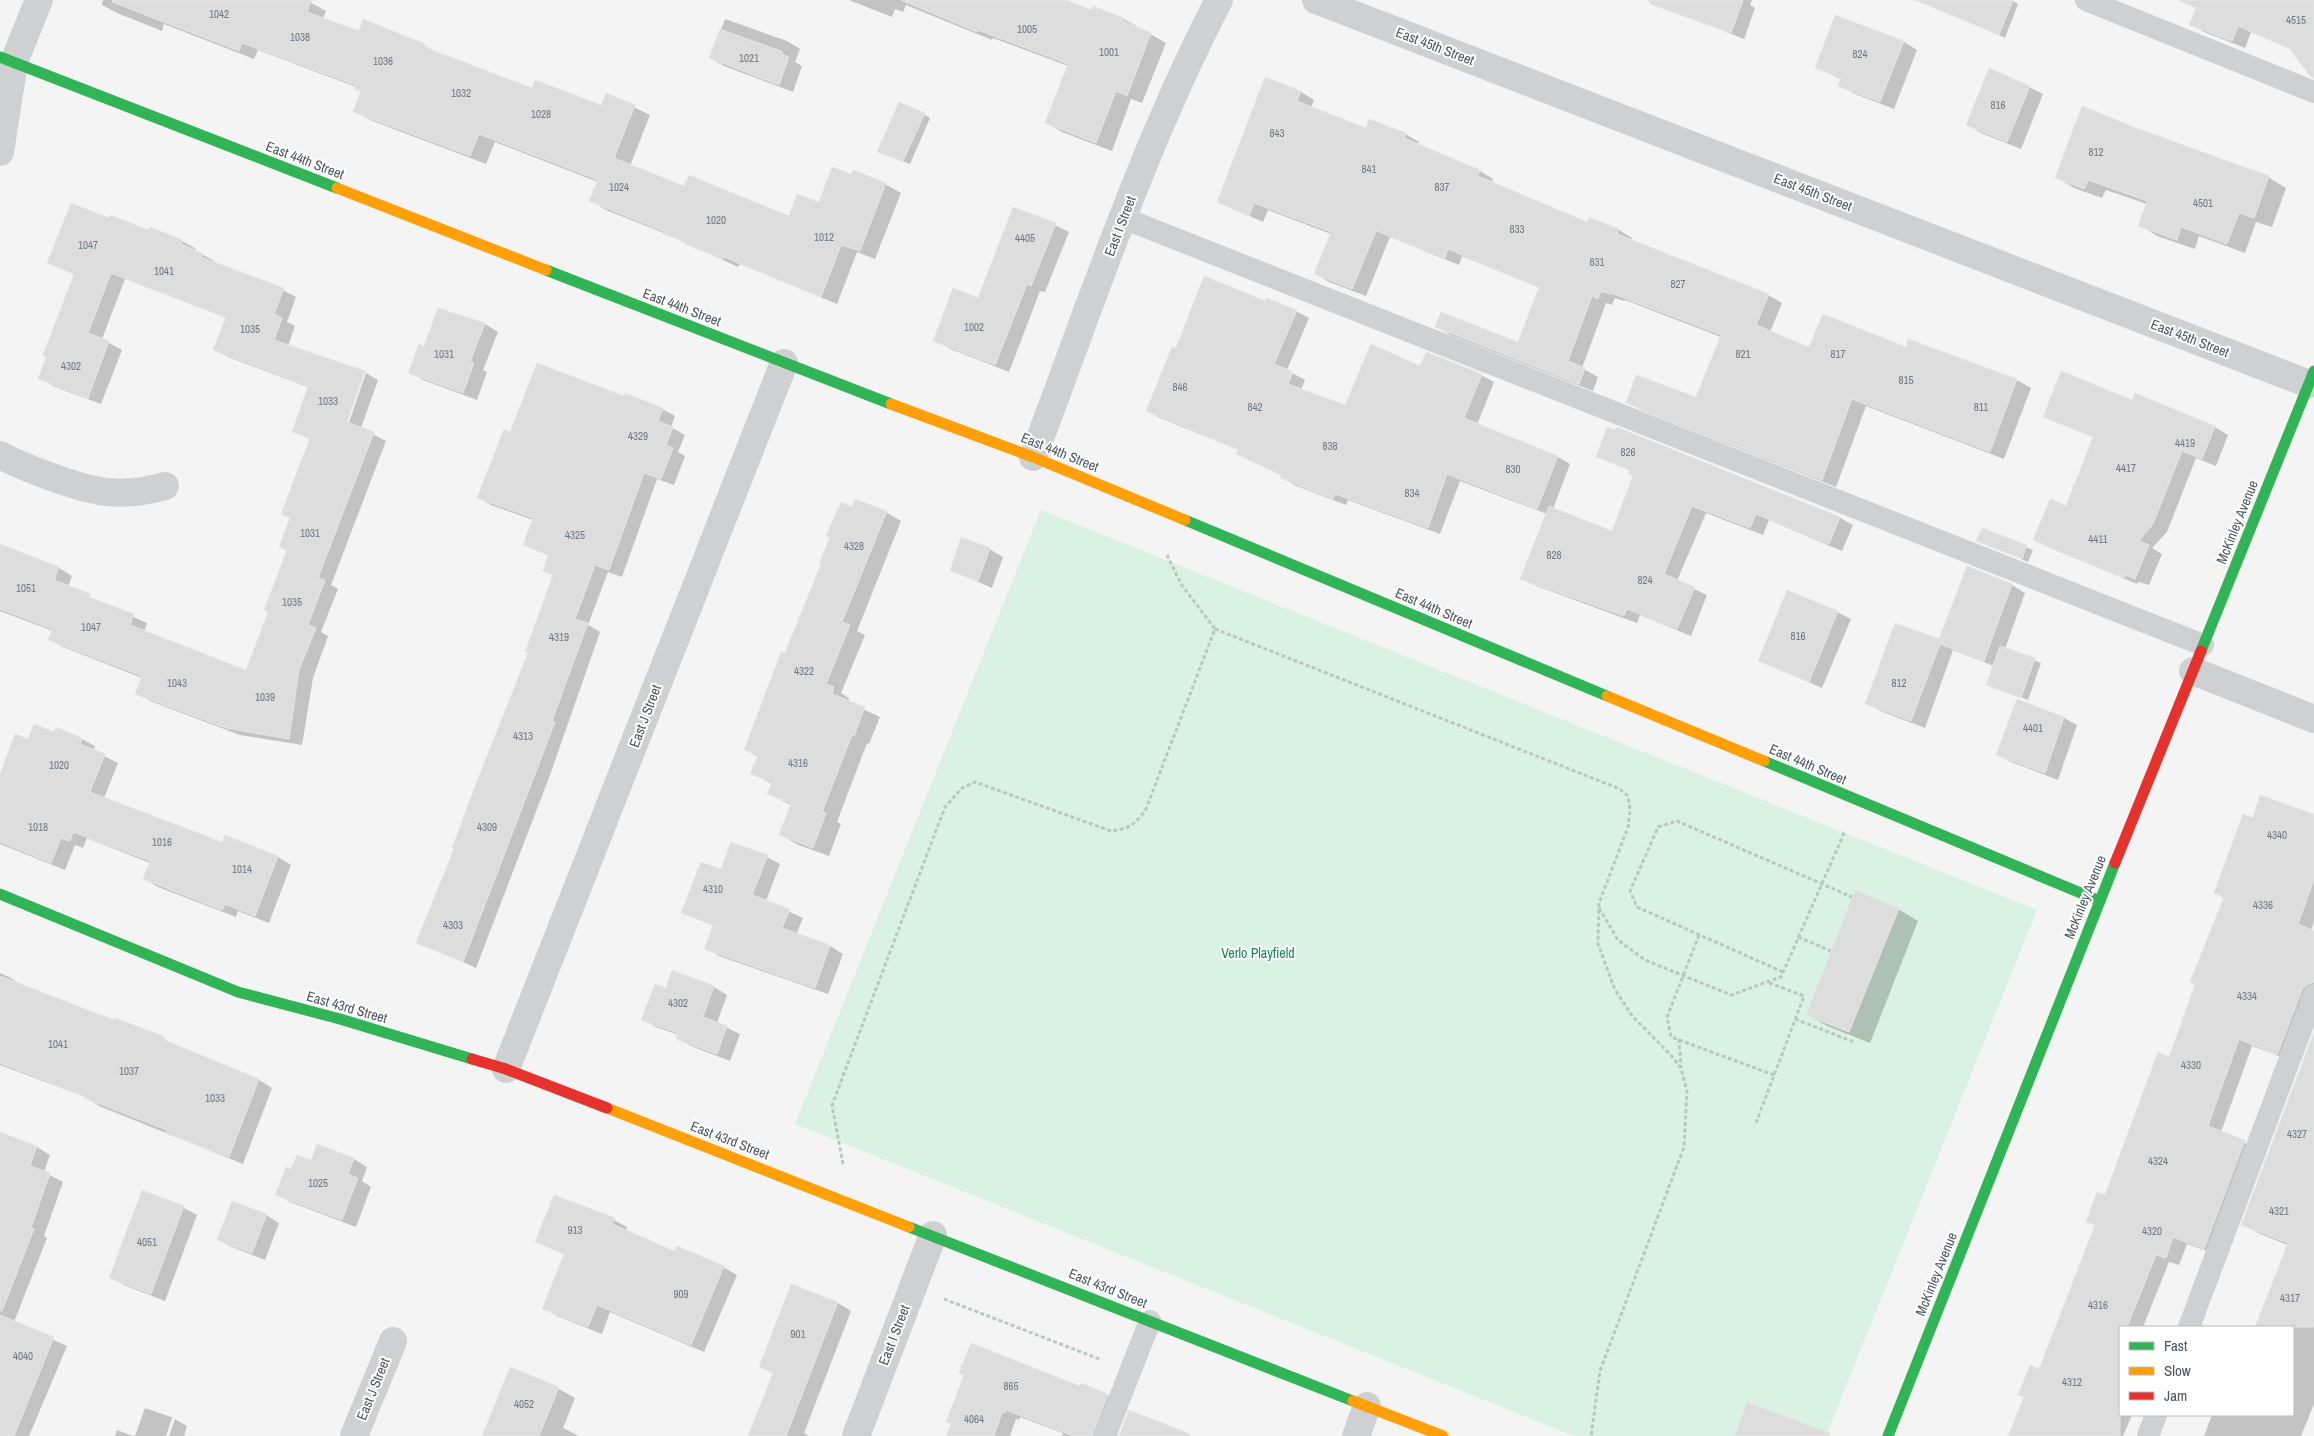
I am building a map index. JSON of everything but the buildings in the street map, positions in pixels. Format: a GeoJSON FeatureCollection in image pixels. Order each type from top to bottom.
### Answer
{"type":"FeatureCollection","features":[{"type":"Feature","properties":{"kind":"street"},"geometry":{"type":"LineString","coordinates":[[0,152],[7,60],[39,0]]}},
{"type":"Feature","properties":{"kind":"street","name":"East I Street"},"geometry":{"type":"LineString","coordinates":[[1033,457],[1150,149],[1197,41],[1218,0]]}},
{"type":"Feature","properties":{"kind":"street","name":"East 45th Street"},"geometry":{"type":"LineString","coordinates":[[1316,0],[2312,378]]}},
{"type":"Feature","properties":{"kind":"street","name":"East 44th Street"},"geometry":{"type":"LineString","coordinates":[[7,60],[784,363],[1033,457],[2100,901]]}},
{"type":"Feature","properties":{"kind":"street","name":"East J Street"},"geometry":{"type":"LineString","coordinates":[[506,1069],[784,363]]}},
{"type":"Feature","properties":{"kind":"street","name":"McKinley Avenue"},"geometry":{"type":"LineString","coordinates":[[1888,1436],[2100,901],[2312,378]]}},
{"type":"Feature","properties":{"kind":"street"},"geometry":{"type":"LineString","coordinates":[[0,455],[14,464],[85,490],[146,491],[165,486]]}},
{"type":"Feature","properties":{"kind":"street"},"geometry":{"type":"LineString","coordinates":[[2193,671],[2314,719]]}},
{"type":"Feature","properties":{"kind":"street","name":"East 43rd Street"},"geometry":{"type":"LineString","coordinates":[[0,894],[238,992],[340,1019],[506,1069],[933,1234],[1443,1436]]}},
{"type":"Feature","properties":{"kind":"street","name":"East I Street"},"geometry":{"type":"LineString","coordinates":[[856,1436],[933,1234]]}},
{"type":"Feature","properties":{"kind":"street","name":"East J Street"},"geometry":{"type":"LineString","coordinates":[[354,1436],[393,1341]]}},
{"type":"Feature","properties":{"kind":"street"},"geometry":{"type":"LineString","coordinates":[[1356,1436],[1367,1406]]}},
{"type":"Feature","properties":{"kind":"lane"},"geometry":{"type":"LineString","coordinates":[[2086,0],[2314,92]]}},
{"type":"Feature","properties":{"kind":"lane"},"geometry":{"type":"LineString","coordinates":[[1124,218],[2203,645]]}},
{"type":"Feature","properties":{"kind":"lane"},"geometry":{"type":"LineString","coordinates":[[2189,1326],[2314,995]]}},
{"type":"Feature","properties":{"kind":"lane"},"geometry":{"type":"LineString","coordinates":[[1105,1436],[1150,1320]]}},
{"type":"Feature","properties":{"kind":"lane"},"geometry":{"type":"LineString","coordinates":[[2148,1436],[2156,1416]]}},
{"type":"Feature","properties":{"kind":"path"},"geometry":{"type":"LineString","coordinates":[[1166,555],[1181,584],[1215,629],[1620,789],[1628,796],[1630,810],[1628,827],[1599,908],[1598,944],[1615,990],[1633,1017],[1670,1054],[1681,1068]]}},
{"type":"Feature","properties":{"kind":"path"},"geometry":{"type":"LineString","coordinates":[[850,1202],[832,1105],[945,807],[962,788],[976,782],[1111,832],[1127,829],[1138,821],[1146,809],[1215,629]]}},
{"type":"Feature","properties":{"kind":"path"},"geometry":{"type":"LineString","coordinates":[[1599,908],[1618,940],[1645,960],[1731,995],[1767,982],[1781,976],[1858,801]]}},
{"type":"Feature","properties":{"kind":"path"},"geometry":{"type":"LineString","coordinates":[[1783,972],[1637,907],[1630,891],[1658,827],[1676,821],[1852,897]]}},
{"type":"Feature","properties":{"kind":"path"},"geometry":{"type":"LineString","coordinates":[[1699,935],[1667,1017],[1672,1037],[1774,1075]]}},
{"type":"Feature","properties":{"kind":"path"},"geometry":{"type":"LineString","coordinates":[[1798,938],[1831,951]]}},
{"type":"Feature","properties":{"kind":"path"},"geometry":{"type":"LineString","coordinates":[[1756,1123],[1804,996],[1767,982]]}},
{"type":"Feature","properties":{"kind":"path"},"geometry":{"type":"LineString","coordinates":[[1795,1019],[1854,1042]]}},
{"type":"Feature","properties":{"kind":"path"},"geometry":{"type":"LineString","coordinates":[[1591,1436],[1600,1371],[1684,1147],[1687,1090],[1681,1068],[1679,1039]]}},
{"type":"Feature","properties":{"kind":"path"},"geometry":{"type":"LineString","coordinates":[[913,1287],[1130,1371]]}},
{"type":"Feature","properties":{"kind":"green space","name":"Verlo Playfield"},"geometry":{"type":"Polygon","coordinates":[[[1041,510],[2037,910],[1826,1436],[1574,1436],[795,1124],[1041,510]]]}},
{"type":"Feature","properties":{"kind":"traffic: fast"},"geometry":{"type":"LineString","coordinates":[[0,57],[337,188]]}},
{"type":"Feature","properties":{"kind":"traffic: fast"},"geometry":{"type":"LineString","coordinates":[[546,270],[891,404]]}},
{"type":"Feature","properties":{"kind":"traffic: fast"},"geometry":{"type":"LineString","coordinates":[[2201,651],[2314,371]]}},
{"type":"Feature","properties":{"kind":"traffic: fast"},"geometry":{"type":"LineString","coordinates":[[1185,520],[1607,696]]}},
{"type":"Feature","properties":{"kind":"traffic: fast"},"geometry":{"type":"LineString","coordinates":[[1764,761],[2100,901]]}},
{"type":"Feature","properties":{"kind":"traffic: fast"},"geometry":{"type":"LineString","coordinates":[[1888,1436],[2115,863]]}},
{"type":"Feature","properties":{"kind":"traffic: fast"},"geometry":{"type":"LineString","coordinates":[[0,894],[238,992],[340,1019],[472,1059]]}},
{"type":"Feature","properties":{"kind":"traffic: fast"},"geometry":{"type":"LineString","coordinates":[[909,1227],[1353,1401]]}},
{"type":"Feature","properties":{"kind":"traffic: slow"},"geometry":{"type":"LineString","coordinates":[[337,188],[546,270]]}},
{"type":"Feature","properties":{"kind":"traffic: slow"},"geometry":{"type":"LineString","coordinates":[[891,404],[1033,457],[1185,520]]}},
{"type":"Feature","properties":{"kind":"traffic: slow"},"geometry":{"type":"LineString","coordinates":[[1607,696],[1764,761]]}},
{"type":"Feature","properties":{"kind":"traffic: slow"},"geometry":{"type":"LineString","coordinates":[[607,1108],[909,1227]]}},
{"type":"Feature","properties":{"kind":"traffic: slow"},"geometry":{"type":"LineString","coordinates":[[1353,1401],[1443,1436]]}},
{"type":"Feature","properties":{"kind":"traffic: jam"},"geometry":{"type":"LineString","coordinates":[[2115,863],[2201,651]]}},
{"type":"Feature","properties":{"kind":"traffic: jam"},"geometry":{"type":"LineString","coordinates":[[472,1059],[506,1069],[607,1108]]}}]}
